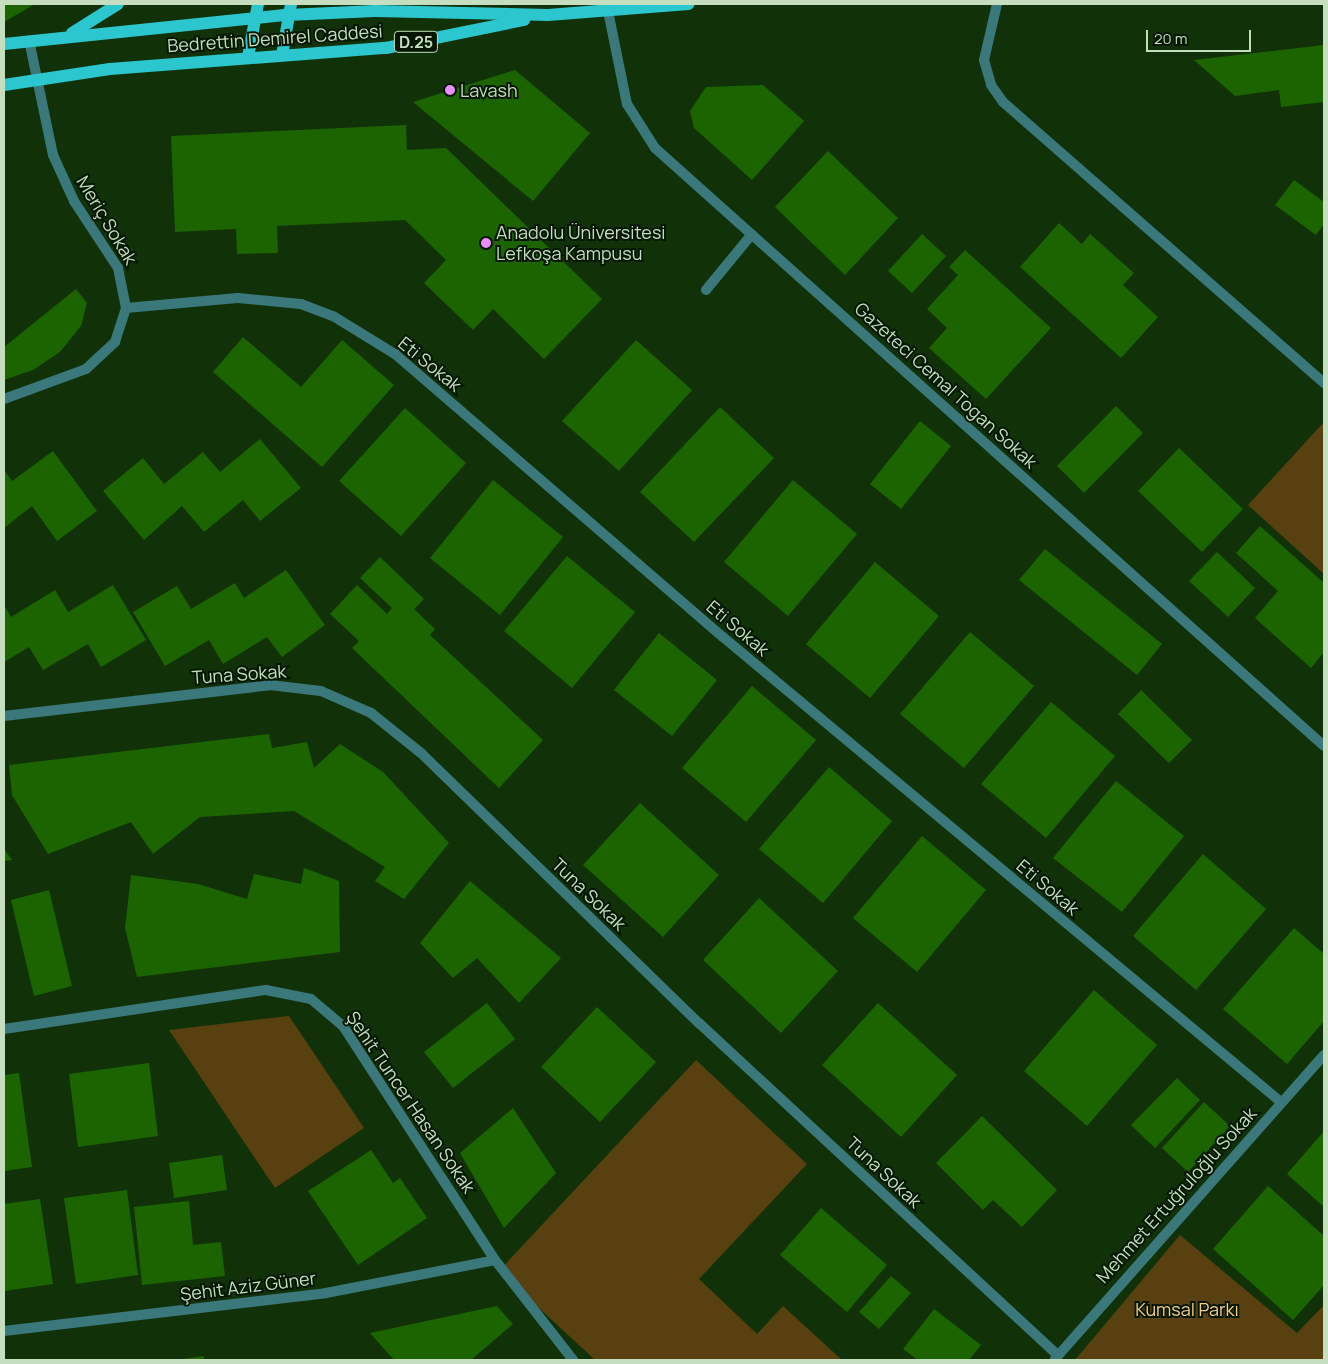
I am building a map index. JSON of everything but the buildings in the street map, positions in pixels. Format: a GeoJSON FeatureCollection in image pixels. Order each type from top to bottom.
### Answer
{"type":"FeatureCollection","features":[{"type":"Feature","properties":{"kind":"main road"},"geometry":{"type":"LineString","coordinates":[[70,35],[118,4]]}},
{"type":"Feature","properties":{"kind":"main road"},"geometry":{"type":"LineString","coordinates":[[248,57],[253,18],[258,4]]}},
{"type":"Feature","properties":{"kind":"main road"},"geometry":{"type":"LineString","coordinates":[[364,4],[375,12]]}},
{"type":"Feature","properties":{"kind":"main road","name":"Bedrettin Demirel Caddesi"},"geometry":{"type":"LineString","coordinates":[[4,44],[70,35],[253,18],[289,10],[548,15],[689,4]]}},
{"type":"Feature","properties":{"kind":"main road"},"geometry":{"type":"LineString","coordinates":[[282,56],[289,10]]}},
{"type":"Feature","properties":{"kind":"main road","name":"Bedrettin Demirel Caddesi"},"geometry":{"type":"LineString","coordinates":[[4,84],[248,57],[386,48],[548,15]]}},
{"type":"Feature","properties":{"kind":"street"},"geometry":{"type":"LineString","coordinates":[[997,4],[984,60],[991,85],[1003,102],[1324,383]]}},
{"type":"Feature","properties":{"kind":"street","name":"Gazeteci Cemal Togan Sokak"},"geometry":{"type":"LineString","coordinates":[[608,11],[627,104],[642,133],[752,234],[1324,746]]}},
{"type":"Feature","properties":{"kind":"street","name":"Meriç Sokak"},"geometry":{"type":"LineString","coordinates":[[29,40],[53,155],[74,201],[118,268],[126,308]]}},
{"type":"Feature","properties":{"kind":"street"},"geometry":{"type":"LineString","coordinates":[[706,290],[752,234]]}},
{"type":"Feature","properties":{"kind":"street","name":"Eti Sokak"},"geometry":{"type":"LineString","coordinates":[[126,308],[238,298],[301,304],[333,316],[395,354],[723,637],[1281,1102]]}},
{"type":"Feature","properties":{"kind":"street"},"geometry":{"type":"LineString","coordinates":[[4,400],[86,369],[114,342],[126,308]]}},
{"type":"Feature","properties":{"kind":"street","name":"Tuna Sokak"},"geometry":{"type":"LineString","coordinates":[[4,716],[270,685],[321,691],[371,713],[421,753],[699,1023],[1056,1358]]}},
{"type":"Feature","properties":{"kind":"street","name":"Şehit Tuncer Hasan Sokak"},"geometry":{"type":"LineString","coordinates":[[4,1030],[266,990],[311,999],[343,1026],[495,1260],[573,1360]]}},
{"type":"Feature","properties":{"kind":"street","name":"Mehmet Ertuğruloğlu Sokak"},"geometry":{"type":"LineString","coordinates":[[1056,1358],[1324,1054]]}},
{"type":"Feature","properties":{"kind":"street","name":"Şehit Aziz Güner"},"geometry":{"type":"LineString","coordinates":[[4,1331],[326,1293],[495,1260]]}},
{"type":"Feature","properties":{"kind":"green space"},"geometry":{"type":"Polygon","coordinates":[[[1324,422],[1324,574],[1248,505],[1324,422]]]}},
{"type":"Feature","properties":{"kind":"green space"},"geometry":{"type":"Polygon","coordinates":[[[289,1016],[364,1128],[275,1188],[169,1030],[289,1016]]]}},
{"type":"Feature","properties":{"kind":"green space"},"geometry":{"type":"Polygon","coordinates":[[[696,1060],[807,1164],[699,1279],[757,1334],[783,1306],[842,1360],[595,1360],[499,1271],[696,1060]]]}},
{"type":"Feature","properties":{"kind":"green space","name":"Kumsal Parkı"},"geometry":{"type":"Polygon","coordinates":[[[1180,1235],[1297,1333],[1324,1305],[1324,1360],[1075,1360],[1180,1235]]]}},
{"type":"Feature","properties":{"kind":"place","name":"Lavash"},"geometry":{"type":"Point","coordinates":[450,90]}},
{"type":"Feature","properties":{"kind":"place","name":"Anadolu Üniversitesi Lefkoşa Kampusu"},"geometry":{"type":"Point","coordinates":[486,243]}}]}
